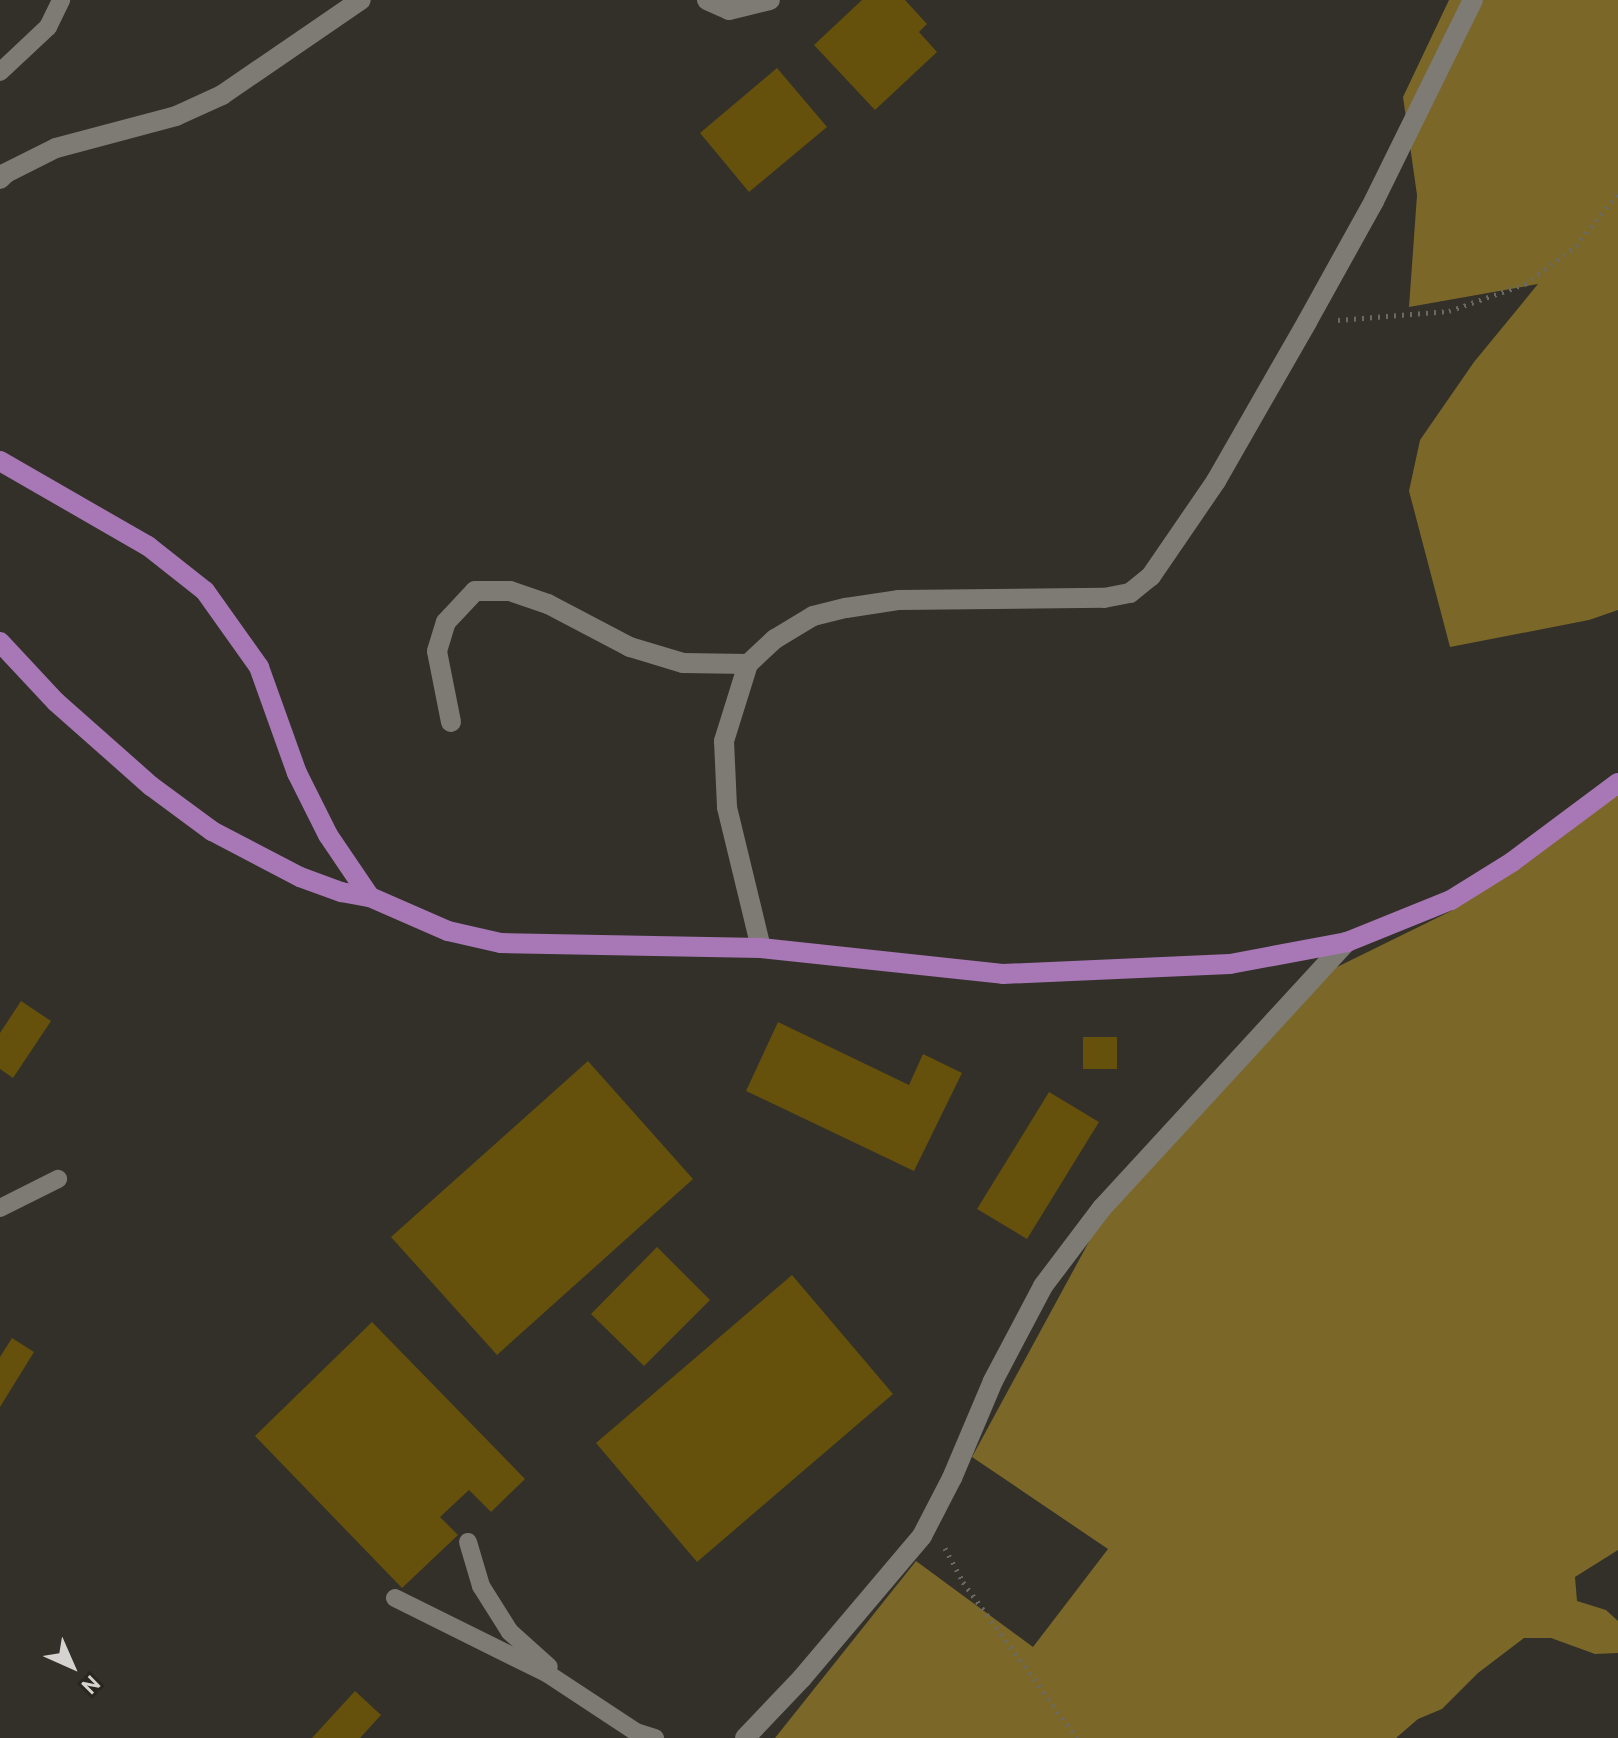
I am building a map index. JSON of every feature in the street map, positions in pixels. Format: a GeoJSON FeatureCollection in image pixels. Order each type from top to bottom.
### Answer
{"type":"FeatureCollection","features":[{"type":"Feature","properties":{"kind":"main road"},"geometry":{"type":"LineString","coordinates":[[0,461],[148,546],[205,591],[259,667],[297,773],[328,835],[370,897]]}},
{"type":"Feature","properties":{"kind":"main road"},"geometry":{"type":"LineString","coordinates":[[0,642],[79,723],[151,786],[212,831],[300,877],[341,892],[370,897],[448,931],[501,943],[761,948],[1003,974],[1230,964],[1347,942],[1451,900],[1512,862],[1618,783]]}},
{"type":"Feature","properties":{"kind":"street"},"geometry":{"type":"LineString","coordinates":[[0,179],[56,148],[176,116],[222,95],[361,0]]}},
{"type":"Feature","properties":{"kind":"street"},"geometry":{"type":"LineString","coordinates":[[707,0],[729,10],[770,0]]}},
{"type":"Feature","properties":{"kind":"street"},"geometry":{"type":"LineString","coordinates":[[761,948],[727,807],[724,741],[748,664],[775,639],[813,616],[846,608],[899,600],[1104,598],[1130,593],[1151,576],[1216,481],[1307,322],[1374,201],[1473,0]]}},
{"type":"Feature","properties":{"kind":"street"},"geometry":{"type":"LineString","coordinates":[[451,722],[437,651],[446,622],[475,591],[510,591],[586,621],[630,647],[683,663],[748,664]]}},
{"type":"Feature","properties":{"kind":"street"},"geometry":{"type":"LineString","coordinates":[[745,1738],[891,1576],[931,1523],[993,1381],[1043,1286],[1102,1208],[1347,942]]}},
{"type":"Feature","properties":{"kind":"lane"},"geometry":{"type":"LineString","coordinates":[[0,72],[48,27],[61,0]]}},
{"type":"Feature","properties":{"kind":"lane"},"geometry":{"type":"LineString","coordinates":[[0,1208],[58,1179]]}},
{"type":"Feature","properties":{"kind":"lane"},"geometry":{"type":"LineString","coordinates":[[468,1542],[481,1586],[510,1632],[577,1692]]}},
{"type":"Feature","properties":{"kind":"lane"},"geometry":{"type":"LineString","coordinates":[[395,1598],[577,1692],[636,1732],[655,1738]]}},
{"type":"Feature","properties":{"kind":"path"},"geometry":{"type":"LineString","coordinates":[[1307,322],[1449,311],[1525,284],[1576,246],[1618,193]]}},
{"type":"Feature","properties":{"kind":"path"},"geometry":{"type":"LineString","coordinates":[[931,1523],[963,1582],[1077,1738]]}},
{"type":"Feature","properties":{"kind":"shaded area"},"geometry":{"type":"Polygon","coordinates":[[[1449,0],[1618,0],[1618,610],[1589,620],[1450,647],[1409,491],[1420,440],[1474,362],[1538,284],[1409,307],[1417,195],[1403,97],[1449,0]]]}},
{"type":"Feature","properties":{"kind":"shaded area"},"geometry":{"type":"Polygon","coordinates":[[[1618,786],[1618,1550],[1575,1577],[1577,1601],[1606,1610],[1618,1621],[1618,1653],[1595,1654],[1551,1638],[1524,1638],[1478,1673],[1442,1709],[1418,1719],[1396,1738],[775,1738],[916,1561],[1033,1647],[1108,1549],[972,1457],[1104,1214],[1335,968],[1451,911],[1618,786]]]}},
{"type":"Feature","properties":{"kind":"building"},"geometry":{"type":"Polygon","coordinates":[[[862,0],[905,0],[927,24],[919,32],[937,52],[875,110],[814,45],[862,0]]]}},
{"type":"Feature","properties":{"kind":"building"},"geometry":{"type":"Polygon","coordinates":[[[777,68],[827,127],[749,192],[700,133],[777,68]]]}},
{"type":"Feature","properties":{"kind":"building"},"geometry":{"type":"Polygon","coordinates":[[[21,1001],[51,1021],[13,1078],[0,1069],[0,1033],[21,1001]]]}},
{"type":"Feature","properties":{"kind":"building"},"geometry":{"type":"Polygon","coordinates":[[[778,1022],[909,1085],[923,1054],[962,1073],[914,1171],[746,1091],[778,1022]]]}},
{"type":"Feature","properties":{"kind":"building"},"geometry":{"type":"Polygon","coordinates":[[[1083,1037],[1117,1037],[1117,1069],[1083,1069],[1083,1037]]]}},
{"type":"Feature","properties":{"kind":"building"},"geometry":{"type":"Polygon","coordinates":[[[588,1061],[693,1179],[497,1355],[391,1237],[588,1061]]]}},
{"type":"Feature","properties":{"kind":"building"},"geometry":{"type":"Polygon","coordinates":[[[1049,1092],[1099,1122],[1027,1239],[977,1209],[1049,1092]]]}},
{"type":"Feature","properties":{"kind":"building"},"geometry":{"type":"Polygon","coordinates":[[[657,1247],[710,1300],[644,1366],[591,1314],[657,1247]]]}},
{"type":"Feature","properties":{"kind":"building"},"geometry":{"type":"Polygon","coordinates":[[[792,1275],[893,1394],[697,1562],[596,1443],[792,1275]]]}},
{"type":"Feature","properties":{"kind":"building"},"geometry":{"type":"Polygon","coordinates":[[[372,1322],[525,1479],[491,1512],[469,1490],[440,1517],[458,1535],[402,1588],[255,1436],[372,1322]]]}},
{"type":"Feature","properties":{"kind":"building"},"geometry":{"type":"Polygon","coordinates":[[[12,1338],[34,1352],[0,1407],[0,1357],[12,1338]]]}},
{"type":"Feature","properties":{"kind":"building"},"geometry":{"type":"Polygon","coordinates":[[[355,1691],[381,1715],[360,1738],[312,1738],[355,1691]]]}}]}
